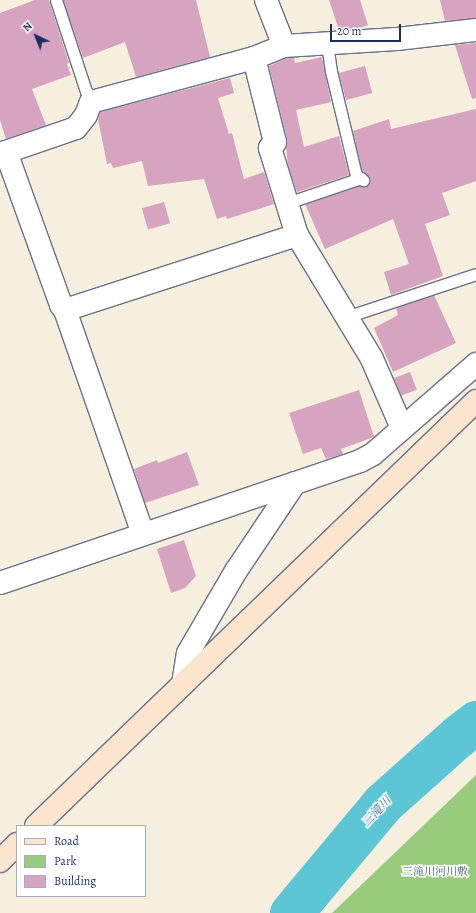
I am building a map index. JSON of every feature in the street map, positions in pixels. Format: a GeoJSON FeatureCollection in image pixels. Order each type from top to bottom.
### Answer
{"type":"FeatureCollection","features":[{"type":"Feature","properties":{"kind":"street"},"geometry":{"type":"LineString","coordinates":[[266,0],[284,46]]}},
{"type":"Feature","properties":{"kind":"street"},"geometry":{"type":"LineString","coordinates":[[143,534],[64,310],[3,153],[76,128],[86,115],[91,102],[254,58],[284,46],[397,39],[476,30]]}},
{"type":"Feature","properties":{"kind":"street"},"geometry":{"type":"LineString","coordinates":[[254,58],[275,142],[270,148],[297,235],[372,359],[402,428]]}},
{"type":"Feature","properties":{"kind":"street"},"geometry":{"type":"LineString","coordinates":[[64,310],[297,235]]}},
{"type":"Feature","properties":{"kind":"street"},"geometry":{"type":"LineString","coordinates":[[0,583],[360,461],[373,454],[476,364]]}},
{"type":"Feature","properties":{"kind":"street"},"geometry":{"type":"LineString","coordinates":[[37,825],[476,401]]}},
{"type":"Feature","properties":{"kind":"street"},"geometry":{"type":"LineString","coordinates":[[183,684],[188,653],[236,571],[295,483]]}},
{"type":"Feature","properties":{"kind":"street"},"geometry":{"type":"LineString","coordinates":[[0,861],[16,845]]}},
{"type":"Feature","properties":{"kind":"lane"},"geometry":{"type":"LineString","coordinates":[[56,0],[83,83],[91,102]]}},
{"type":"Feature","properties":{"kind":"lane"},"geometry":{"type":"LineString","coordinates":[[287,203],[362,179],[356,175],[331,71],[327,44]]}},
{"type":"Feature","properties":{"kind":"lane"},"geometry":{"type":"LineString","coordinates":[[346,317],[476,274]]}},
{"type":"Feature","properties":{"kind":"green space","name":"三滝川河川敷"},"geometry":{"type":"Polygon","coordinates":[[[476,775],[476,913],[332,913],[476,775]]]}},
{"type":"Feature","properties":{"kind":"building"},"geometry":{"type":"Polygon","coordinates":[[[35,0],[49,0],[69,63],[67,64],[71,75],[32,89],[46,125],[6,139],[0,120],[0,13],[35,0]]]}},
{"type":"Feature","properties":{"kind":"building"},"geometry":{"type":"Polygon","coordinates":[[[63,0],[196,0],[210,57],[136,77],[125,42],[83,58],[63,0]]]}},
{"type":"Feature","properties":{"kind":"building"},"geometry":{"type":"Polygon","coordinates":[[[329,0],[360,0],[368,25],[356,29],[339,30],[329,0]]]}},
{"type":"Feature","properties":{"kind":"building"},"geometry":{"type":"Polygon","coordinates":[[[440,0],[476,0],[476,18],[445,21],[440,0]]]}},
{"type":"Feature","properties":{"kind":"building"},"geometry":{"type":"Polygon","coordinates":[[[476,43],[476,98],[472,99],[455,45],[476,43]]]}},
{"type":"Feature","properties":{"kind":"building"},"geometry":{"type":"Polygon","coordinates":[[[322,57],[331,102],[296,110],[304,147],[339,136],[349,175],[297,192],[288,165],[286,147],[287,139],[269,66],[287,58],[294,58],[295,63],[322,57]]]}},
{"type":"Feature","properties":{"kind":"building"},"geometry":{"type":"Polygon","coordinates":[[[365,66],[372,93],[346,100],[339,73],[365,66]]]}},
{"type":"Feature","properties":{"kind":"building"},"geometry":{"type":"Polygon","coordinates":[[[230,78],[234,93],[218,98],[229,134],[232,133],[244,179],[264,172],[274,204],[227,219],[226,216],[217,219],[204,179],[148,186],[142,161],[113,168],[111,163],[107,164],[98,119],[100,112],[230,78]]]}},
{"type":"Feature","properties":{"kind":"building"},"geometry":{"type":"Polygon","coordinates":[[[476,109],[476,181],[442,193],[450,215],[425,224],[443,276],[391,295],[384,272],[409,264],[393,219],[325,249],[305,204],[369,184],[369,177],[362,171],[353,131],[389,119],[391,129],[476,109]]]}},
{"type":"Feature","properties":{"kind":"building"},"geometry":{"type":"Polygon","coordinates":[[[164,202],[170,223],[148,229],[142,208],[164,202]]]}},
{"type":"Feature","properties":{"kind":"building"},"geometry":{"type":"Polygon","coordinates":[[[434,295],[456,343],[393,372],[374,328],[398,315],[396,308],[434,295]]]}},
{"type":"Feature","properties":{"kind":"building"},"geometry":{"type":"Polygon","coordinates":[[[410,372],[417,390],[401,396],[394,378],[410,372]]]}},
{"type":"Feature","properties":{"kind":"building"},"geometry":{"type":"Polygon","coordinates":[[[359,390],[374,437],[341,449],[343,454],[326,459],[321,448],[303,454],[289,413],[359,390]]]}},
{"type":"Feature","properties":{"kind":"building"},"geometry":{"type":"Polygon","coordinates":[[[187,452],[199,485],[145,503],[134,469],[157,460],[158,463],[187,452]]]}},
{"type":"Feature","properties":{"kind":"building"},"geometry":{"type":"Polygon","coordinates":[[[184,540],[196,576],[185,588],[171,593],[157,549],[184,540]]]}},
{"type":"Feature","properties":{"kind":"waterway","name":"三滝川"},"geometry":{"type":"LineString","coordinates":[[291,913],[383,803],[458,736],[476,722]]}}]}
